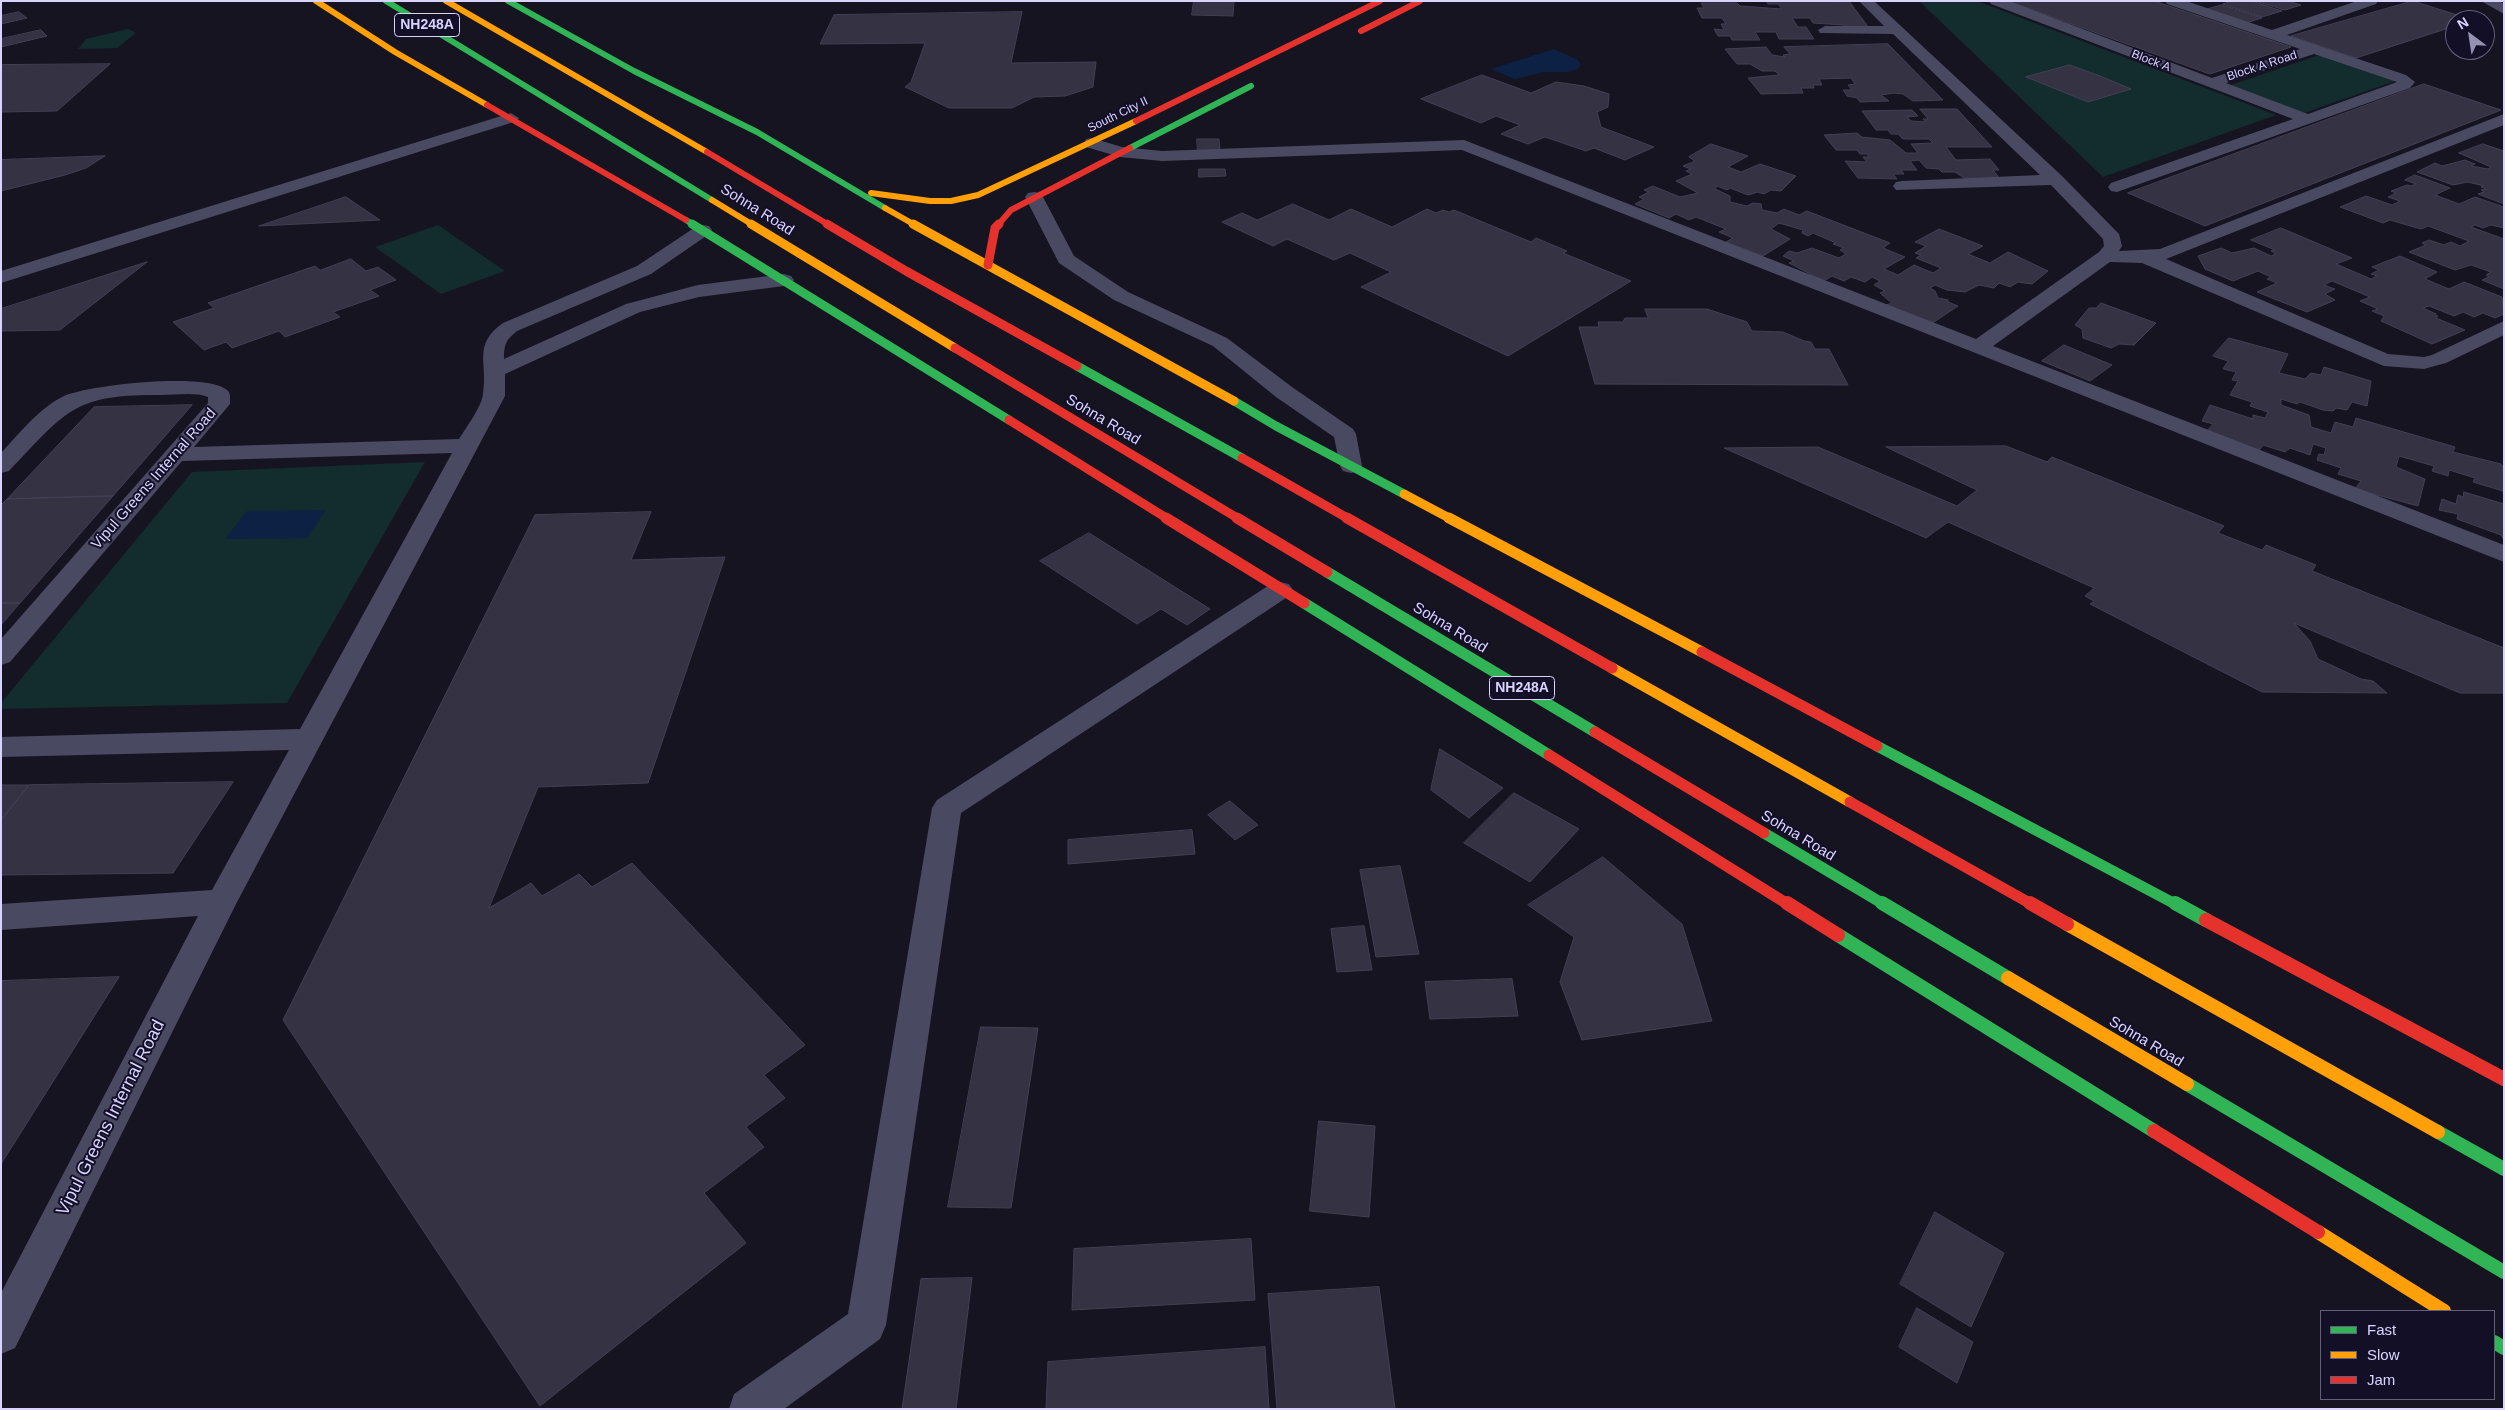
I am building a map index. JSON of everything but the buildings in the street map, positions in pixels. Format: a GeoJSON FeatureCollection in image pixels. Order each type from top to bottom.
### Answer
{"type":"FeatureCollection","features":[{"type":"Feature","properties":{"kind":"main road"},"geometry":{"type":"LineString","coordinates":[[316,1],[395,52],[703,230],[2442,1310]]}},
{"type":"Feature","properties":{"kind":"main road","name":"Sohna Road"},"geometry":{"type":"LineString","coordinates":[[386,1],[855,288],[1591,730],[2504,1272]]}},
{"type":"Feature","properties":{"kind":"main road","name":"Sohna Road"},"geometry":{"type":"LineString","coordinates":[[446,1],[591,83],[906,271],[1184,425],[1693,714],[2504,1169]]}},
{"type":"Feature","properties":{"kind":"main road"},"geometry":{"type":"LineString","coordinates":[[508,1],[634,70],[757,132],[855,191],[1351,466],[2504,1079]]}},
{"type":"Feature","properties":{"kind":"main road","name":"South City II"},"geometry":{"type":"LineString","coordinates":[[855,191],[930,201],[951,201],[978,196],[1092,144],[1380,1]]}},
{"type":"Feature","properties":{"kind":"main road"},"geometry":{"type":"LineString","coordinates":[[1351,36],[1420,1]]}},
{"type":"Feature","properties":{"kind":"main road"},"geometry":{"type":"LineString","coordinates":[[988,265],[995,224],[1011,210],[1258,82]]}},
{"type":"Feature","properties":{"kind":"street"},"geometry":{"type":"LineString","coordinates":[[1866,1],[2056,180],[2112,238],[2113,246],[2106,256],[1978,347]]}},
{"type":"Feature","properties":{"kind":"street","name":"Block A"},"geometry":{"type":"LineString","coordinates":[[1996,1],[2307,119]]}},
{"type":"Feature","properties":{"kind":"street"},"geometry":{"type":"LineString","coordinates":[[2117,188],[2406,85],[2407,82],[2402,78],[2172,1]]}},
{"type":"Feature","properties":{"kind":"street"},"geometry":{"type":"LineString","coordinates":[[2272,35],[2371,1]]}},
{"type":"Feature","properties":{"kind":"street"},"geometry":{"type":"LineString","coordinates":[[2488,1],[2504,10]]}},
{"type":"Feature","properties":{"kind":"street"},"geometry":{"type":"LineString","coordinates":[[1825,30],[1897,30]]}},
{"type":"Feature","properties":{"kind":"street","name":"Block A Road"},"geometry":{"type":"LineString","coordinates":[[2211,83],[2314,49]]}},
{"type":"Feature","properties":{"kind":"street"},"geometry":{"type":"LineString","coordinates":[[1,278],[511,118]]}},
{"type":"Feature","properties":{"kind":"street"},"geometry":{"type":"LineString","coordinates":[[2106,256],[2145,257],[2164,254],[2504,119]]}},
{"type":"Feature","properties":{"kind":"street"},"geometry":{"type":"LineString","coordinates":[[2486,126],[2504,132]]}},
{"type":"Feature","properties":{"kind":"street"},"geometry":{"type":"LineString","coordinates":[[1092,144],[1120,152],[1162,156],[1464,145],[2504,554]]}},
{"type":"Feature","properties":{"kind":"street"},"geometry":{"type":"LineString","coordinates":[[1902,186],[2056,180]]}},
{"type":"Feature","properties":{"kind":"street"},"geometry":{"type":"LineString","coordinates":[[1034,197],[1066,258],[1121,296],[1220,342],[1284,392],[1345,434],[1351,466]]}},
{"type":"Feature","properties":{"kind":"street"},"geometry":{"type":"LineString","coordinates":[[604,321],[576,298],[644,270],[703,230]]}},
{"type":"Feature","properties":{"kind":"street"},"geometry":{"type":"LineString","coordinates":[[2145,257],[2384,360],[2424,363],[2439,359],[2504,326]]}},
{"type":"Feature","properties":{"kind":"street"},"geometry":{"type":"LineString","coordinates":[[494,371],[633,308],[698,291],[784,280]]}},
{"type":"Feature","properties":{"kind":"street","name":"Vipul Greens Internal Road"},"geometry":{"type":"LineString","coordinates":[[1,1334],[221,902],[494,396],[494,345],[498,336],[510,328],[576,298]]}},
{"type":"Feature","properties":{"kind":"street","name":"Vipul Greens Internal Road"},"geometry":{"type":"LineString","coordinates":[[1,466],[54,412],[71,401],[97,394],[122,391],[207,389],[219,394],[219,404],[1,656]]}},
{"type":"Feature","properties":{"kind":"street"},"geometry":{"type":"LineString","coordinates":[[174,454],[467,446]]}},
{"type":"Feature","properties":{"kind":"street"},"geometry":{"type":"LineString","coordinates":[[749,1409],[866,1325],[947,808],[1280,590]]}},
{"type":"Feature","properties":{"kind":"street"},"geometry":{"type":"LineString","coordinates":[[1,747],[308,739]]}},
{"type":"Feature","properties":{"kind":"street"},"geometry":{"type":"LineString","coordinates":[[1,917],[221,902]]}},
{"type":"Feature","properties":{"kind":"green space"},"geometry":{"type":"Polygon","coordinates":[[[1919,1],[1977,1],[2276,115],[2103,177],[1919,1]]]}},
{"type":"Feature","properties":{"kind":"green space"},"geometry":{"type":"Polygon","coordinates":[[[128,29],[136,33],[117,48],[78,49],[86,39],[128,29]]]}},
{"type":"Feature","properties":{"kind":"green space"},"geometry":{"type":"Polygon","coordinates":[[[2322,54],[2398,80],[2304,113],[2228,86],[2322,54]]]}},
{"type":"Feature","properties":{"kind":"green space"},"geometry":{"type":"Polygon","coordinates":[[[438,225],[505,271],[441,294],[375,247],[438,225]]]}},
{"type":"Feature","properties":{"kind":"green space"},"geometry":{"type":"Polygon","coordinates":[[[425,462],[287,703],[1,709],[1,703],[192,472],[425,462]]]}},
{"type":"Feature","properties":{"kind":"water"},"geometry":{"type":"Polygon","coordinates":[[[1554,49],[1578,60],[1581,65],[1577,69],[1568,72],[1544,72],[1514,79],[1491,69],[1554,49]]]}},
{"type":"Feature","properties":{"kind":"water"},"geometry":{"type":"Polygon","coordinates":[[[326,510],[307,538],[225,539],[247,511],[326,510]]]}},
{"type":"Feature","properties":{"kind":"traffic: fast"},"geometry":{"type":"LineString","coordinates":[[386,1],[712,200]]}},
{"type":"Feature","properties":{"kind":"traffic: fast"},"geometry":{"type":"LineString","coordinates":[[508,1],[634,71],[757,132],[885,208]]}},
{"type":"Feature","properties":{"kind":"traffic: fast"},"geometry":{"type":"LineString","coordinates":[[1130,148],[1251,86]]}},
{"type":"Feature","properties":{"kind":"traffic: fast"},"geometry":{"type":"LineString","coordinates":[[686,220],[1009,420]]}},
{"type":"Feature","properties":{"kind":"traffic: fast"},"geometry":{"type":"LineString","coordinates":[[1077,366],[1242,458]]}},
{"type":"Feature","properties":{"kind":"traffic: fast"},"geometry":{"type":"LineString","coordinates":[[1234,401],[1276,426],[1404,494]]}},
{"type":"Feature","properties":{"kind":"traffic: fast"},"geometry":{"type":"LineString","coordinates":[[1327,572],[1595,732]]}},
{"type":"Feature","properties":{"kind":"traffic: fast"},"geometry":{"type":"LineString","coordinates":[[1304,603],[1549,755]]}},
{"type":"Feature","properties":{"kind":"traffic: fast"},"geometry":{"type":"LineString","coordinates":[[1877,746],[2206,920]]}},
{"type":"Feature","properties":{"kind":"traffic: fast"},"geometry":{"type":"LineString","coordinates":[[1764,833],[2008,978]]}},
{"type":"Feature","properties":{"kind":"traffic: fast"},"geometry":{"type":"LineString","coordinates":[[1838,935],[2154,1131]]}},
{"type":"Feature","properties":{"kind":"traffic: fast"},"geometry":{"type":"LineString","coordinates":[[2187,1084],[2504,1272]]}},
{"type":"Feature","properties":{"kind":"traffic: fast"},"geometry":{"type":"LineString","coordinates":[[2438,1132],[2504,1169]]}},
{"type":"Feature","properties":{"kind":"traffic: fast"},"geometry":{"type":"LineString","coordinates":[[2495,1343],[2504,1348]]}},
{"type":"Feature","properties":{"kind":"traffic: slow"},"geometry":{"type":"LineString","coordinates":[[316,1],[395,52],[487,105]]}},
{"type":"Feature","properties":{"kind":"traffic: slow"},"geometry":{"type":"LineString","coordinates":[[446,1],[707,152]]}},
{"type":"Feature","properties":{"kind":"traffic: slow"},"geometry":{"type":"LineString","coordinates":[[871,193],[930,201],[951,201],[978,195],[1136,121]]}},
{"type":"Feature","properties":{"kind":"traffic: slow"},"geometry":{"type":"LineString","coordinates":[[712,200],[955,348]]}},
{"type":"Feature","properties":{"kind":"traffic: slow"},"geometry":{"type":"LineString","coordinates":[[885,208],[1234,401]]}},
{"type":"Feature","properties":{"kind":"traffic: slow"},"geometry":{"type":"LineString","coordinates":[[1404,494],[1702,652]]}},
{"type":"Feature","properties":{"kind":"traffic: slow"},"geometry":{"type":"LineString","coordinates":[[1612,668],[1850,802]]}},
{"type":"Feature","properties":{"kind":"traffic: slow"},"geometry":{"type":"LineString","coordinates":[[2067,924],[2438,1132]]}},
{"type":"Feature","properties":{"kind":"traffic: slow"},"geometry":{"type":"LineString","coordinates":[[2008,978],[2187,1084]]}},
{"type":"Feature","properties":{"kind":"traffic: slow"},"geometry":{"type":"LineString","coordinates":[[2318,1232],[2442,1310]]}},
{"type":"Feature","properties":{"kind":"traffic: jam"},"geometry":{"type":"LineString","coordinates":[[1136,121],[1380,1]]}},
{"type":"Feature","properties":{"kind":"traffic: jam"},"geometry":{"type":"LineString","coordinates":[[1361,31],[1420,1]]}},
{"type":"Feature","properties":{"kind":"traffic: jam"},"geometry":{"type":"LineString","coordinates":[[487,105],[686,220]]}},
{"type":"Feature","properties":{"kind":"traffic: jam"},"geometry":{"type":"LineString","coordinates":[[988,265],[995,228],[1011,210],[1130,148]]}},
{"type":"Feature","properties":{"kind":"traffic: jam"},"geometry":{"type":"LineString","coordinates":[[707,152],[906,271],[1077,366]]}},
{"type":"Feature","properties":{"kind":"traffic: jam"},"geometry":{"type":"LineString","coordinates":[[955,348],[1327,572]]}},
{"type":"Feature","properties":{"kind":"traffic: jam"},"geometry":{"type":"LineString","coordinates":[[1009,420],[1304,603]]}},
{"type":"Feature","properties":{"kind":"traffic: jam"},"geometry":{"type":"LineString","coordinates":[[1242,458],[1612,668]]}},
{"type":"Feature","properties":{"kind":"traffic: jam"},"geometry":{"type":"LineString","coordinates":[[1702,652],[1877,746]]}},
{"type":"Feature","properties":{"kind":"traffic: jam"},"geometry":{"type":"LineString","coordinates":[[1595,732],[1764,833]]}},
{"type":"Feature","properties":{"kind":"traffic: jam"},"geometry":{"type":"LineString","coordinates":[[1549,755],[1838,935]]}},
{"type":"Feature","properties":{"kind":"traffic: jam"},"geometry":{"type":"LineString","coordinates":[[1850,802],[2067,924]]}},
{"type":"Feature","properties":{"kind":"traffic: jam"},"geometry":{"type":"LineString","coordinates":[[2206,920],[2504,1079]]}},
{"type":"Feature","properties":{"kind":"traffic: jam"},"geometry":{"type":"LineString","coordinates":[[2154,1131],[2318,1232]]}}]}
